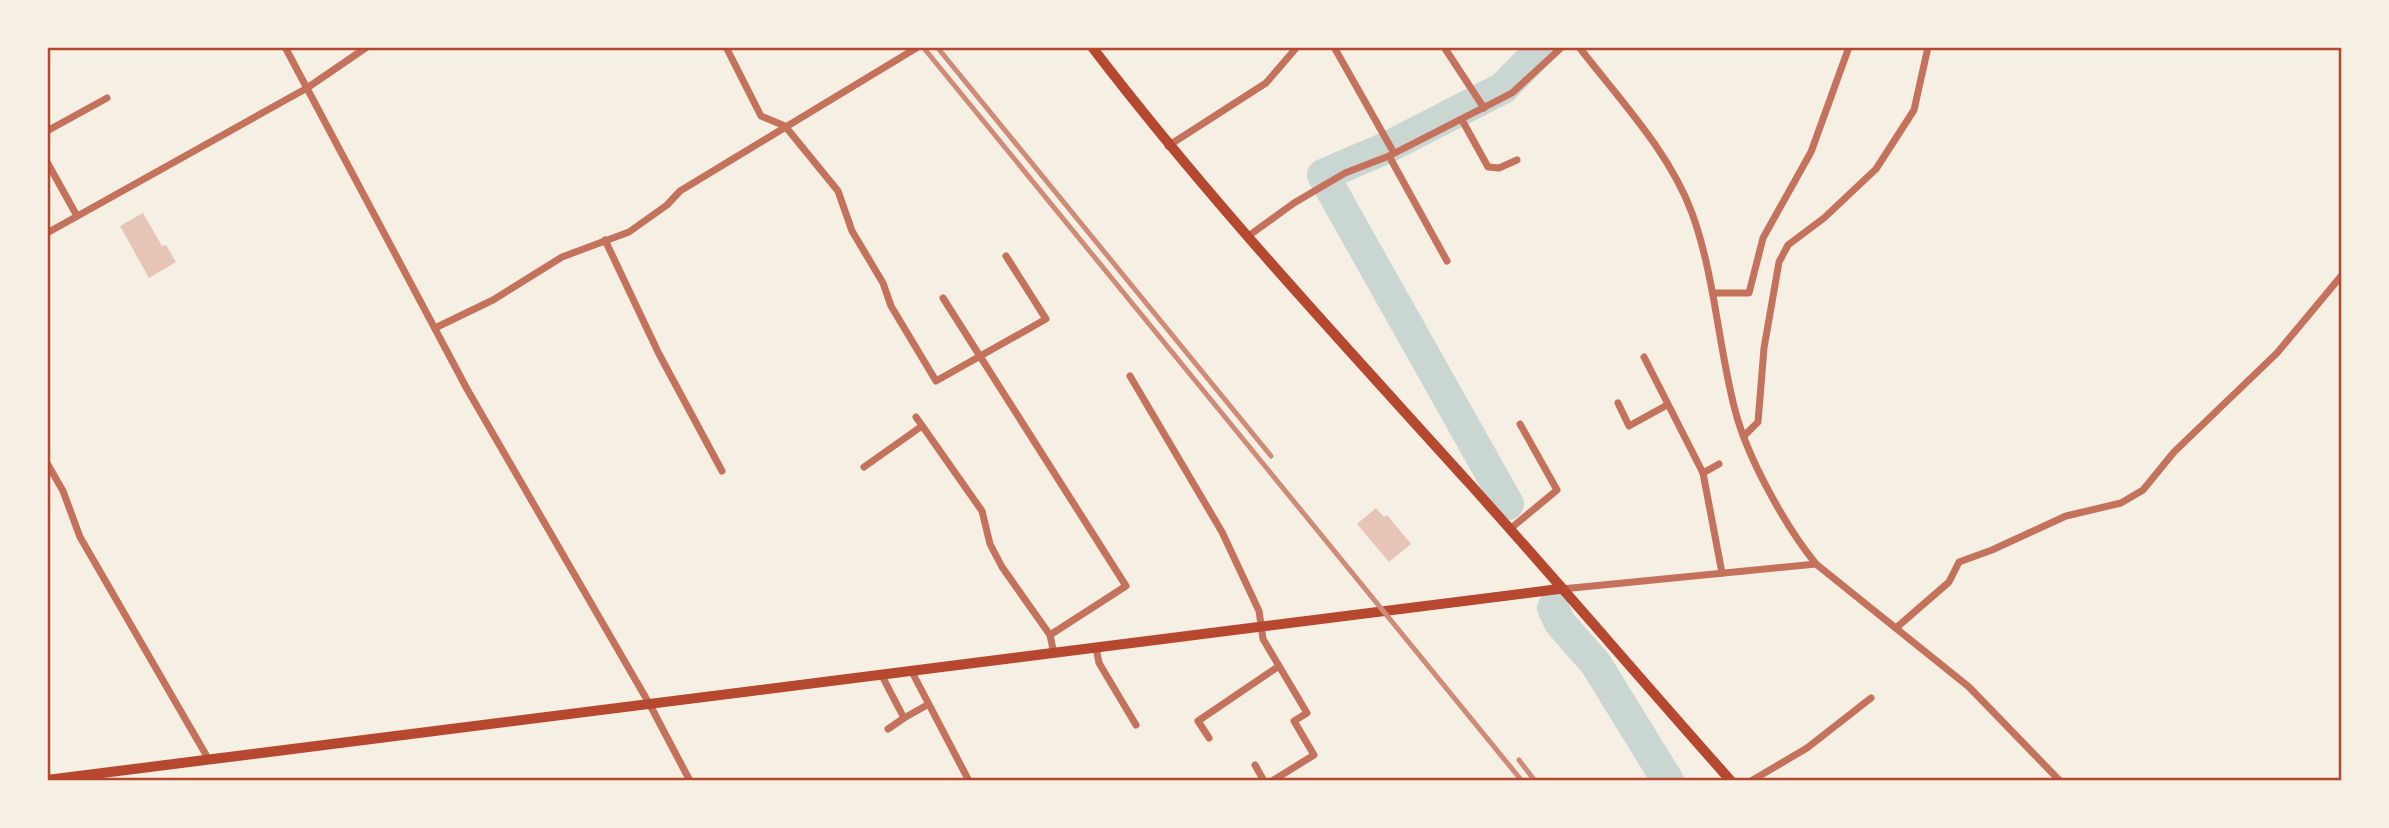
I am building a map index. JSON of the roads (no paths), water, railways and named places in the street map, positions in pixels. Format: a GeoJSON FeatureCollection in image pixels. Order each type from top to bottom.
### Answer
{"type":"FeatureCollection","features":[{"type":"Feature","properties":{"kind":"main road"},"geometry":{"type":"LineString","coordinates":[[1092,47],[1168,146],[1246,238],[1510,529],[1559,589],[1731,781]]}},
{"type":"Feature","properties":{"kind":"main road"},"geometry":{"type":"LineString","coordinates":[[49,780],[1559,589]]}},
{"type":"Feature","properties":{"kind":"street"},"geometry":{"type":"LineString","coordinates":[[285,47],[467,389],[650,705],[690,781]]}},
{"type":"Feature","properties":{"kind":"street"},"geometry":{"type":"LineString","coordinates":[[47,233],[307,88],[367,47]]}},
{"type":"Feature","properties":{"kind":"street"},"geometry":{"type":"LineString","coordinates":[[726,47],[761,116],[785,126],[838,191],[852,231],[883,283],[891,306],[936,381],[1046,320],[1006,256]]}},
{"type":"Feature","properties":{"kind":"street"},"geometry":{"type":"LineString","coordinates":[[435,328],[493,300],[562,257],[629,232],[667,205],[680,191],[918,47]]}},
{"type":"Feature","properties":{"kind":"street"},"geometry":{"type":"LineString","coordinates":[[1168,146],[1266,83],[1297,47]]}},
{"type":"Feature","properties":{"kind":"street"},"geometry":{"type":"LineString","coordinates":[[1334,47],[1388,141],[1392,155],[1447,261]]}},
{"type":"Feature","properties":{"kind":"street"},"geometry":{"type":"LineString","coordinates":[[1444,47],[1484,108]]}},
{"type":"Feature","properties":{"kind":"street"},"geometry":{"type":"LineString","coordinates":[[1246,238],[1332,181],[1392,155],[1512,93],[1562,47]]}},
{"type":"Feature","properties":{"kind":"street"},"geometry":{"type":"LineString","coordinates":[[1579,47],[1658,151],[1679,184],[1703,247],[1735,412],[1758,470],[1803,548],[1816,564],[1969,687],[2060,781]]}},
{"type":"Feature","properties":{"kind":"street"},"geometry":{"type":"LineString","coordinates":[[1713,293],[1749,293],[1763,238],[1811,152],[1849,47]]}},
{"type":"Feature","properties":{"kind":"street"},"geometry":{"type":"LineString","coordinates":[[1745,435],[1758,422],[1763,348],[1779,262],[1788,245],[1824,218],[1876,169],[1914,110],[1928,47]]}},
{"type":"Feature","properties":{"kind":"street"},"geometry":{"type":"LineString","coordinates":[[47,131],[107,97]]}},
{"type":"Feature","properties":{"kind":"street"},"geometry":{"type":"LineString","coordinates":[[1462,120],[1488,167],[1499,168],[1517,160]]}},
{"type":"Feature","properties":{"kind":"street"},"geometry":{"type":"LineString","coordinates":[[47,162],[77,216]]}},
{"type":"Feature","properties":{"kind":"street"},"geometry":{"type":"LineString","coordinates":[[605,240],[659,354],[722,471]]}},
{"type":"Feature","properties":{"kind":"street"},"geometry":{"type":"LineString","coordinates":[[1896,628],[1949,583],[1959,562],[2066,516],[2121,503],[2143,490],[2174,452],[2277,353],[2342,275]]}},
{"type":"Feature","properties":{"kind":"street"},"geometry":{"type":"LineString","coordinates":[[943,298],[1126,586],[1050,635]]}},
{"type":"Feature","properties":{"kind":"street"},"geometry":{"type":"LineString","coordinates":[[1644,356],[1703,473],[1722,573]]}},
{"type":"Feature","properties":{"kind":"street"},"geometry":{"type":"LineString","coordinates":[[1130,376],[1222,532],[1259,611],[1264,639],[1307,713],[1294,721],[1314,755],[1272,781]]}},
{"type":"Feature","properties":{"kind":"street"},"geometry":{"type":"LineString","coordinates":[[1618,403],[1629,426],[1667,405]]}},
{"type":"Feature","properties":{"kind":"street"},"geometry":{"type":"LineString","coordinates":[[916,417],[982,511],[990,544],[1002,567],[1050,635],[1054,654]]}},
{"type":"Feature","properties":{"kind":"street"},"geometry":{"type":"LineString","coordinates":[[1510,529],[1557,490],[1521,424]]}},
{"type":"Feature","properties":{"kind":"street"},"geometry":{"type":"LineString","coordinates":[[864,467],[922,426]]}},
{"type":"Feature","properties":{"kind":"street"},"geometry":{"type":"LineString","coordinates":[[47,463],[63,491],[80,537],[209,760]]}},
{"type":"Feature","properties":{"kind":"street"},"geometry":{"type":"LineString","coordinates":[[1703,473],[1719,464]]}},
{"type":"Feature","properties":{"kind":"street"},"geometry":{"type":"LineString","coordinates":[[1559,589],[1816,564]]}},
{"type":"Feature","properties":{"kind":"street"},"geometry":{"type":"LineString","coordinates":[[1096,648],[1100,663],[1136,725]]}},
{"type":"Feature","properties":{"kind":"street"},"geometry":{"type":"LineString","coordinates":[[1209,738],[1198,721],[1279,666]]}},
{"type":"Feature","properties":{"kind":"street"},"geometry":{"type":"LineString","coordinates":[[912,672],[968,781]]}},
{"type":"Feature","properties":{"kind":"street"},"geometry":{"type":"LineString","coordinates":[[883,676],[904,718]]}},
{"type":"Feature","properties":{"kind":"street"},"geometry":{"type":"LineString","coordinates":[[1751,781],[1807,748],[1871,698]]}},
{"type":"Feature","properties":{"kind":"street"},"geometry":{"type":"LineString","coordinates":[[888,729],[927,705]]}},
{"type":"Feature","properties":{"kind":"street"},"geometry":{"type":"LineString","coordinates":[[1255,765],[1264,781]]}},
{"type":"Feature","properties":{"kind":"waterway"},"geometry":{"type":"LineString","coordinates":[[1508,504],[1323,175],[1386,148],[1503,88],[1543,47]]}},
{"type":"Feature","properties":{"kind":"waterway"},"geometry":{"type":"LineString","coordinates":[[1553,608],[1560,623],[1596,664],[1668,781]]}},
{"type":"Feature","properties":{"kind":"railway"},"geometry":{"type":"LineString","coordinates":[[923,47],[1522,781]]}},
{"type":"Feature","properties":{"kind":"railway"},"geometry":{"type":"LineString","coordinates":[[937,47],[1271,456]]}},
{"type":"Feature","properties":{"kind":"railway"},"geometry":{"type":"LineString","coordinates":[[1519,760],[1535,781]]}}]}
